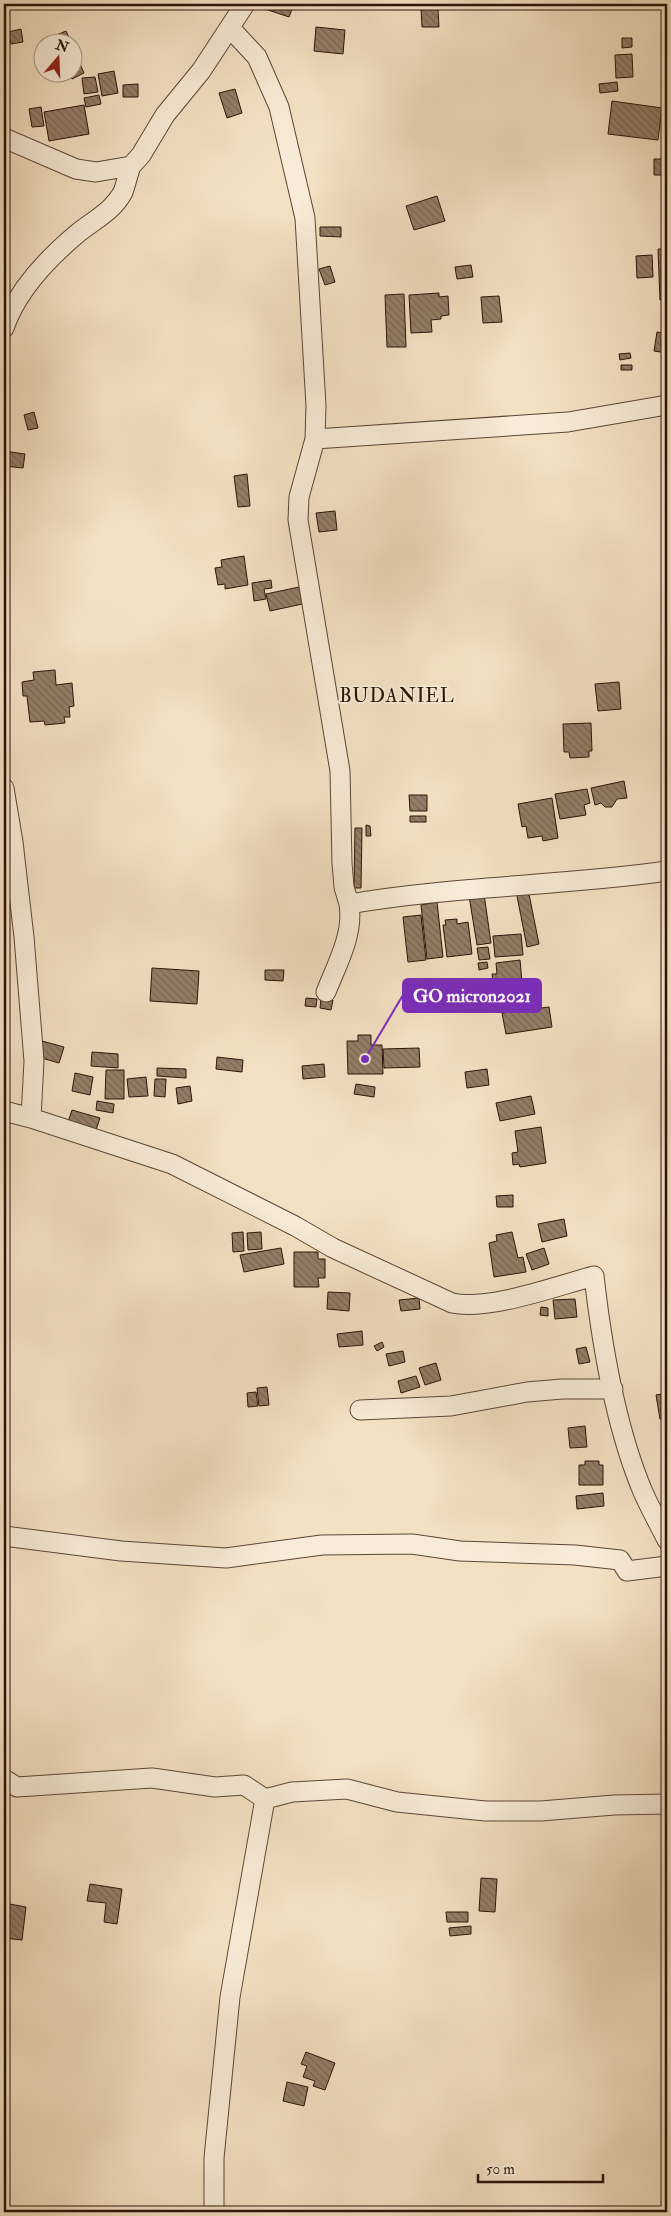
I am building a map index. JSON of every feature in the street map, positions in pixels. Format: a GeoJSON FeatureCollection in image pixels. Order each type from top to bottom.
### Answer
{"type":"FeatureCollection","features":[{"type":"Feature","properties":{"kind":"street"},"geometry":{"type":"LineString","coordinates":[[4,328],[8,315],[41,267],[78,233],[107,212],[122,192],[131,166],[141,156],[165,116],[246,4]]}},
{"type":"Feature","properties":{"kind":"street"},"geometry":{"type":"LineString","coordinates":[[230,28],[257,58],[279,107],[303,209],[316,406],[315,439],[299,497],[298,520],[340,771],[342,863],[344,887],[351,918],[346,939],[326,992]]}},
{"type":"Feature","properties":{"kind":"street"},"geometry":{"type":"LineString","coordinates":[[4,138],[76,169],[96,172],[131,166]]}},
{"type":"Feature","properties":{"kind":"street"},"geometry":{"type":"LineString","coordinates":[[315,439],[568,422],[667,405]]}},
{"type":"Feature","properties":{"kind":"street"},"geometry":{"type":"LineString","coordinates":[[4,788],[13,842],[24,937],[34,1061],[31,1118]]}},
{"type":"Feature","properties":{"kind":"street"},"geometry":{"type":"LineString","coordinates":[[349,904],[410,893],[607,878],[667,871]]}},
{"type":"Feature","properties":{"kind":"street"},"geometry":{"type":"LineString","coordinates":[[4,1111],[172,1164],[295,1226],[319,1241],[452,1303],[466,1306],[485,1304],[594,1276],[603,1341],[626,1441],[643,1492],[667,1540]]}},
{"type":"Feature","properties":{"kind":"street"},"geometry":{"type":"LineString","coordinates":[[360,1410],[451,1406],[527,1392],[562,1389],[613,1389]]}},
{"type":"Feature","properties":{"kind":"street"},"geometry":{"type":"LineString","coordinates":[[4,1536],[121,1551],[226,1558],[322,1545],[412,1544],[460,1551],[575,1555],[620,1560],[627,1571],[667,1566]]}},
{"type":"Feature","properties":{"kind":"street"},"geometry":{"type":"LineString","coordinates":[[4,1779],[17,1787],[152,1778],[215,1787],[244,1786],[265,1799],[292,1792],[348,1789],[398,1802],[485,1811],[541,1811],[614,1805],[667,1804]]}},
{"type":"Feature","properties":{"kind":"street"},"geometry":{"type":"LineString","coordinates":[[214,2212],[214,2158],[230,1997],[265,1799]]}},
{"type":"Feature","properties":{"kind":"building"},"geometry":{"type":"Polygon","coordinates":[[[257,4],[294,4],[289,17],[256,6],[257,4]]]}},
{"type":"Feature","properties":{"kind":"building"},"geometry":{"type":"Polygon","coordinates":[[[421,9],[438,9],[439,27],[422,27],[421,9]]]}},
{"type":"Feature","properties":{"kind":"building"},"geometry":{"type":"Polygon","coordinates":[[[316,27],[345,30],[343,54],[314,51],[316,27]]]}},
{"type":"Feature","properties":{"kind":"building"},"geometry":{"type":"Polygon","coordinates":[[[21,29],[23,42],[11,44],[8,32],[21,29]]]}},
{"type":"Feature","properties":{"kind":"building"},"geometry":{"type":"Polygon","coordinates":[[[622,38],[632,38],[632,47],[622,48],[622,38]]]}},
{"type":"Feature","properties":{"kind":"building"},"geometry":{"type":"Polygon","coordinates":[[[632,54],[633,77],[616,78],[615,55],[632,54]]]}},
{"type":"Feature","properties":{"kind":"building"},"geometry":{"type":"Polygon","coordinates":[[[114,71],[118,93],[102,96],[98,74],[114,71]]]}},
{"type":"Feature","properties":{"kind":"building"},"geometry":{"type":"Polygon","coordinates":[[[95,77],[98,92],[84,94],[82,78],[95,77]]]}},
{"type":"Feature","properties":{"kind":"building"},"geometry":{"type":"Polygon","coordinates":[[[617,82],[618,91],[600,93],[599,84],[617,82]]]}},
{"type":"Feature","properties":{"kind":"building"},"geometry":{"type":"Polygon","coordinates":[[[138,84],[138,97],[123,97],[123,85],[138,84]]]}},
{"type":"Feature","properties":{"kind":"building"},"geometry":{"type":"Polygon","coordinates":[[[235,89],[242,113],[227,118],[219,93],[235,89]]]}},
{"type":"Feature","properties":{"kind":"building"},"geometry":{"type":"Polygon","coordinates":[[[99,95],[101,104],[86,107],[84,98],[99,95]]]}},
{"type":"Feature","properties":{"kind":"building"},"geometry":{"type":"Polygon","coordinates":[[[612,101],[662,108],[658,140],[608,134],[612,101]]]}},
{"type":"Feature","properties":{"kind":"building"},"geometry":{"type":"Polygon","coordinates":[[[84,105],[89,134],[49,141],[44,112],[84,105]]]}},
{"type":"Feature","properties":{"kind":"building"},"geometry":{"type":"Polygon","coordinates":[[[41,107],[44,126],[32,127],[29,109],[41,107]]]}},
{"type":"Feature","properties":{"kind":"building"},"geometry":{"type":"Polygon","coordinates":[[[654,159],[663,159],[663,175],[654,175],[654,159]]]}},
{"type":"Feature","properties":{"kind":"building"},"geometry":{"type":"Polygon","coordinates":[[[437,196],[445,221],[414,230],[406,206],[437,196]]]}},
{"type":"Feature","properties":{"kind":"building"},"geometry":{"type":"Polygon","coordinates":[[[320,227],[341,227],[341,237],[320,236],[320,227]]]}},
{"type":"Feature","properties":{"kind":"building"},"geometry":{"type":"Polygon","coordinates":[[[658,249],[667,249],[667,300],[660,300],[658,249]]]}},
{"type":"Feature","properties":{"kind":"building"},"geometry":{"type":"Polygon","coordinates":[[[652,255],[653,277],[637,278],[636,256],[652,255]]]}},
{"type":"Feature","properties":{"kind":"building"},"geometry":{"type":"Polygon","coordinates":[[[471,265],[473,277],[457,279],[455,267],[471,265]]]}},
{"type":"Feature","properties":{"kind":"building"},"geometry":{"type":"Polygon","coordinates":[[[330,266],[335,282],[325,285],[319,269],[330,266]]]}},
{"type":"Feature","properties":{"kind":"building"},"geometry":{"type":"Polygon","coordinates":[[[439,293],[439,297],[448,296],[449,315],[441,316],[441,319],[431,320],[432,332],[411,333],[409,295],[439,293]]]}},
{"type":"Feature","properties":{"kind":"building"},"geometry":{"type":"Polygon","coordinates":[[[404,294],[406,347],[387,347],[385,295],[404,294]]]}},
{"type":"Feature","properties":{"kind":"building"},"geometry":{"type":"Polygon","coordinates":[[[499,296],[502,322],[483,323],[481,297],[499,296]]]}},
{"type":"Feature","properties":{"kind":"building"},"geometry":{"type":"Polygon","coordinates":[[[657,332],[667,334],[667,353],[654,351],[657,332]]]}},
{"type":"Feature","properties":{"kind":"building"},"geometry":{"type":"Polygon","coordinates":[[[630,353],[631,358],[620,360],[619,354],[630,353]]]}},
{"type":"Feature","properties":{"kind":"building"},"geometry":{"type":"Polygon","coordinates":[[[621,365],[632,365],[632,370],[621,370],[621,365]]]}},
{"type":"Feature","properties":{"kind":"building"},"geometry":{"type":"Polygon","coordinates":[[[34,412],[38,428],[28,430],[24,415],[34,412]]]}},
{"type":"Feature","properties":{"kind":"building"},"geometry":{"type":"Polygon","coordinates":[[[4,451],[25,454],[23,468],[4,466],[4,451]]]}},
{"type":"Feature","properties":{"kind":"building"},"geometry":{"type":"Polygon","coordinates":[[[247,474],[250,506],[238,507],[234,476],[247,474]]]}},
{"type":"Feature","properties":{"kind":"building"},"geometry":{"type":"Polygon","coordinates":[[[335,511],[337,530],[319,532],[316,513],[335,511]]]}},
{"type":"Feature","properties":{"kind":"building"},"geometry":{"type":"Polygon","coordinates":[[[244,556],[248,585],[225,589],[225,584],[218,585],[215,568],[222,567],[221,560],[244,556]]]}},
{"type":"Feature","properties":{"kind":"building"},"geometry":{"type":"Polygon","coordinates":[[[271,580],[272,588],[264,589],[266,599],[254,601],[252,583],[271,580]]]}},
{"type":"Feature","properties":{"kind":"building"},"geometry":{"type":"Polygon","coordinates":[[[304,586],[307,603],[270,611],[266,594],[304,586]]]}},
{"type":"Feature","properties":{"kind":"building"},"geometry":{"type":"Polygon","coordinates":[[[55,670],[56,685],[72,683],[74,706],[69,707],[70,717],[64,717],[65,723],[45,725],[44,721],[30,722],[27,696],[23,696],[22,682],[34,680],[33,672],[55,670]]]}},
{"type":"Feature","properties":{"kind":"building"},"geometry":{"type":"Polygon","coordinates":[[[619,682],[621,709],[598,711],[595,684],[619,682]]]}},
{"type":"Feature","properties":{"kind":"building"},"geometry":{"type":"Polygon","coordinates":[[[591,723],[592,751],[589,751],[589,757],[570,758],[569,752],[564,752],[563,724],[591,723]]]}},
{"type":"Feature","properties":{"kind":"building"},"geometry":{"type":"Polygon","coordinates":[[[624,781],[627,798],[617,799],[612,807],[605,807],[601,803],[595,805],[591,788],[624,781]]]}},
{"type":"Feature","properties":{"kind":"building"},"geometry":{"type":"Polygon","coordinates":[[[587,789],[590,803],[584,805],[586,815],[560,819],[555,794],[587,789]]]}},
{"type":"Feature","properties":{"kind":"building"},"geometry":{"type":"Polygon","coordinates":[[[409,795],[427,795],[427,811],[410,811],[409,795]]]}},
{"type":"Feature","properties":{"kind":"building"},"geometry":{"type":"Polygon","coordinates":[[[552,798],[558,838],[543,841],[542,836],[528,838],[526,826],[522,827],[518,804],[552,798]]]}},
{"type":"Feature","properties":{"kind":"building"},"geometry":{"type":"Polygon","coordinates":[[[410,816],[426,816],[426,822],[410,822],[410,816]]]}},
{"type":"Feature","properties":{"kind":"building"},"geometry":{"type":"Polygon","coordinates":[[[366,825],[370,826],[371,836],[366,836],[366,825]]]}},
{"type":"Feature","properties":{"kind":"building"},"geometry":{"type":"Polygon","coordinates":[[[355,828],[362,828],[361,888],[354,888],[355,828]]]}},
{"type":"Feature","properties":{"kind":"building"},"geometry":{"type":"Polygon","coordinates":[[[528,889],[539,944],[527,947],[516,891],[528,889]]]}},
{"type":"Feature","properties":{"kind":"building"},"geometry":{"type":"Polygon","coordinates":[[[484,894],[491,943],[477,945],[469,896],[484,894]]]}},
{"type":"Feature","properties":{"kind":"building"},"geometry":{"type":"Polygon","coordinates":[[[437,902],[443,957],[427,959],[421,905],[437,902]]]}},
{"type":"Feature","properties":{"kind":"building"},"geometry":{"type":"Polygon","coordinates":[[[421,915],[426,960],[408,962],[403,917],[421,915]]]}},
{"type":"Feature","properties":{"kind":"building"},"geometry":{"type":"Polygon","coordinates":[[[457,919],[457,924],[468,922],[472,954],[447,957],[443,925],[446,925],[445,920],[457,919]]]}},
{"type":"Feature","properties":{"kind":"building"},"geometry":{"type":"Polygon","coordinates":[[[521,934],[523,955],[495,957],[493,936],[521,934]]]}},
{"type":"Feature","properties":{"kind":"building"},"geometry":{"type":"Polygon","coordinates":[[[488,947],[490,959],[479,960],[477,948],[488,947]]]}},
{"type":"Feature","properties":{"kind":"building"},"geometry":{"type":"Polygon","coordinates":[[[520,960],[524,1003],[496,1006],[492,974],[497,974],[496,963],[520,960]]]}},
{"type":"Feature","properties":{"kind":"building"},"geometry":{"type":"Polygon","coordinates":[[[487,962],[488,968],[479,970],[478,963],[487,962]]]}},
{"type":"Feature","properties":{"kind":"building"},"geometry":{"type":"Polygon","coordinates":[[[152,968],[199,971],[197,1004],[150,1001],[152,968]]]}},
{"type":"Feature","properties":{"kind":"building"},"geometry":{"type":"Polygon","coordinates":[[[265,970],[284,970],[283,981],[265,980],[265,970]]]}},
{"type":"Feature","properties":{"kind":"building"},"geometry":{"type":"Polygon","coordinates":[[[306,998],[317,999],[316,1007],[305,1006],[306,998]]]}},
{"type":"Feature","properties":{"kind":"building"},"geometry":{"type":"Polygon","coordinates":[[[321,998],[333,1000],[331,1010],[320,1008],[321,998]]]}},
{"type":"Feature","properties":{"kind":"building"},"geometry":{"type":"Polygon","coordinates":[[[549,1007],[552,1027],[506,1034],[502,1013],[549,1007]]]}},
{"type":"Feature","properties":{"kind":"building"},"geometry":{"type":"Polygon","coordinates":[[[358,1035],[371,1035],[371,1045],[382,1045],[383,1074],[348,1074],[347,1041],[358,1041],[358,1035]]]}},
{"type":"Feature","properties":{"kind":"building"},"geometry":{"type":"Polygon","coordinates":[[[42,1041],[64,1047],[59,1063],[38,1057],[42,1041]]]}},
{"type":"Feature","properties":{"kind":"building"},"geometry":{"type":"Polygon","coordinates":[[[419,1048],[420,1067],[384,1068],[383,1049],[419,1048]]]}},
{"type":"Feature","properties":{"kind":"building"},"geometry":{"type":"Polygon","coordinates":[[[92,1052],[118,1054],[118,1068],[91,1066],[92,1052]]]}},
{"type":"Feature","properties":{"kind":"building"},"geometry":{"type":"Polygon","coordinates":[[[217,1057],[243,1060],[242,1072],[216,1069],[217,1057]]]}},
{"type":"Feature","properties":{"kind":"building"},"geometry":{"type":"Polygon","coordinates":[[[324,1064],[325,1077],[303,1079],[302,1066],[324,1064]]]}},
{"type":"Feature","properties":{"kind":"building"},"geometry":{"type":"Polygon","coordinates":[[[157,1068],[186,1069],[186,1078],[157,1076],[157,1068]]]}},
{"type":"Feature","properties":{"kind":"building"},"geometry":{"type":"Polygon","coordinates":[[[487,1069],[489,1085],[467,1088],[465,1072],[487,1069]]]}},
{"type":"Feature","properties":{"kind":"building"},"geometry":{"type":"Polygon","coordinates":[[[106,1070],[124,1070],[124,1099],[105,1099],[106,1070]]]}},
{"type":"Feature","properties":{"kind":"building"},"geometry":{"type":"Polygon","coordinates":[[[75,1073],[93,1077],[90,1095],[72,1091],[75,1073]]]}},
{"type":"Feature","properties":{"kind":"building"},"geometry":{"type":"Polygon","coordinates":[[[146,1077],[148,1096],[129,1097],[127,1079],[146,1077]]]}},
{"type":"Feature","properties":{"kind":"building"},"geometry":{"type":"Polygon","coordinates":[[[155,1079],[166,1079],[165,1097],[154,1096],[155,1079]]]}},
{"type":"Feature","properties":{"kind":"building"},"geometry":{"type":"Polygon","coordinates":[[[356,1084],[375,1087],[374,1097],[354,1094],[356,1084]]]}},
{"type":"Feature","properties":{"kind":"building"},"geometry":{"type":"Polygon","coordinates":[[[190,1086],[192,1101],[178,1104],[176,1088],[190,1086]]]}},
{"type":"Feature","properties":{"kind":"building"},"geometry":{"type":"Polygon","coordinates":[[[531,1096],[535,1114],[500,1121],[496,1103],[531,1096]]]}},
{"type":"Feature","properties":{"kind":"building"},"geometry":{"type":"Polygon","coordinates":[[[97,1101],[114,1104],[113,1113],[96,1110],[97,1101]]]}},
{"type":"Feature","properties":{"kind":"building"},"geometry":{"type":"Polygon","coordinates":[[[72,1110],[100,1118],[96,1130],[68,1122],[72,1110]]]}},
{"type":"Feature","properties":{"kind":"building"},"geometry":{"type":"Polygon","coordinates":[[[541,1127],[546,1163],[520,1167],[519,1164],[513,1165],[512,1153],[518,1152],[515,1131],[541,1127]]]}},
{"type":"Feature","properties":{"kind":"building"},"geometry":{"type":"Polygon","coordinates":[[[513,1195],[513,1207],[497,1207],[496,1196],[513,1195]]]}},
{"type":"Feature","properties":{"kind":"building"},"geometry":{"type":"Polygon","coordinates":[[[564,1219],[567,1236],[542,1242],[538,1224],[564,1219]]]}},
{"type":"Feature","properties":{"kind":"building"},"geometry":{"type":"Polygon","coordinates":[[[243,1232],[244,1251],[233,1252],[232,1233],[243,1232]]]}},
{"type":"Feature","properties":{"kind":"building"},"geometry":{"type":"Polygon","coordinates":[[[261,1232],[262,1249],[248,1250],[247,1233],[261,1232]]]}},
{"type":"Feature","properties":{"kind":"building"},"geometry":{"type":"Polygon","coordinates":[[[512,1232],[518,1258],[523,1257],[526,1272],[494,1277],[489,1243],[497,1241],[496,1235],[512,1232]]]}},
{"type":"Feature","properties":{"kind":"building"},"geometry":{"type":"Polygon","coordinates":[[[281,1248],[284,1264],[244,1272],[240,1255],[281,1248]]]}},
{"type":"Feature","properties":{"kind":"building"},"geometry":{"type":"Polygon","coordinates":[[[544,1248],[549,1264],[532,1270],[526,1254],[544,1248]]]}},
{"type":"Feature","properties":{"kind":"building"},"geometry":{"type":"Polygon","coordinates":[[[294,1252],[318,1252],[318,1259],[325,1259],[325,1278],[318,1278],[319,1287],[294,1287],[294,1252]]]}},
{"type":"Feature","properties":{"kind":"building"},"geometry":{"type":"Polygon","coordinates":[[[328,1292],[350,1293],[349,1311],[327,1309],[328,1292]]]}},
{"type":"Feature","properties":{"kind":"building"},"geometry":{"type":"Polygon","coordinates":[[[419,1298],[420,1309],[401,1311],[399,1300],[419,1298]]]}},
{"type":"Feature","properties":{"kind":"building"},"geometry":{"type":"Polygon","coordinates":[[[575,1299],[577,1317],[555,1319],[553,1300],[575,1299]]]}},
{"type":"Feature","properties":{"kind":"building"},"geometry":{"type":"Polygon","coordinates":[[[541,1307],[548,1308],[548,1316],[540,1315],[541,1307]]]}},
{"type":"Feature","properties":{"kind":"building"},"geometry":{"type":"Polygon","coordinates":[[[362,1331],[363,1345],[339,1347],[337,1334],[362,1331]]]}},
{"type":"Feature","properties":{"kind":"building"},"geometry":{"type":"Polygon","coordinates":[[[382,1342],[384,1347],[377,1351],[374,1346],[382,1342]]]}},
{"type":"Feature","properties":{"kind":"building"},"geometry":{"type":"Polygon","coordinates":[[[586,1347],[590,1362],[579,1364],[576,1349],[586,1347]]]}},
{"type":"Feature","properties":{"kind":"building"},"geometry":{"type":"Polygon","coordinates":[[[403,1351],[405,1362],[389,1366],[386,1354],[403,1351]]]}},
{"type":"Feature","properties":{"kind":"building"},"geometry":{"type":"Polygon","coordinates":[[[436,1363],[441,1380],[425,1385],[419,1368],[436,1363]]]}},
{"type":"Feature","properties":{"kind":"building"},"geometry":{"type":"Polygon","coordinates":[[[416,1376],[420,1387],[401,1393],[398,1381],[416,1376]]]}},
{"type":"Feature","properties":{"kind":"building"},"geometry":{"type":"Polygon","coordinates":[[[267,1387],[269,1405],[259,1406],[257,1388],[267,1387]]]}},
{"type":"Feature","properties":{"kind":"building"},"geometry":{"type":"Polygon","coordinates":[[[256,1392],[258,1406],[248,1407],[247,1393],[256,1392]]]}},
{"type":"Feature","properties":{"kind":"building"},"geometry":{"type":"Polygon","coordinates":[[[667,1393],[667,1418],[660,1419],[656,1395],[667,1393]]]}},
{"type":"Feature","properties":{"kind":"building"},"geometry":{"type":"Polygon","coordinates":[[[585,1426],[587,1447],[570,1448],[568,1428],[585,1426]]]}},
{"type":"Feature","properties":{"kind":"building"},"geometry":{"type":"Polygon","coordinates":[[[585,1461],[599,1461],[599,1465],[603,1465],[603,1485],[579,1485],[579,1465],[585,1465],[585,1461]]]}},
{"type":"Feature","properties":{"kind":"building"},"geometry":{"type":"Polygon","coordinates":[[[603,1493],[604,1506],[577,1509],[576,1496],[603,1493]]]}},
{"type":"Feature","properties":{"kind":"building"},"geometry":{"type":"Polygon","coordinates":[[[481,1878],[497,1879],[495,1912],[479,1911],[481,1878]]]}},
{"type":"Feature","properties":{"kind":"building"},"geometry":{"type":"Polygon","coordinates":[[[90,1884],[122,1889],[117,1924],[104,1922],[106,1903],[87,1901],[90,1884]]]}},
{"type":"Feature","properties":{"kind":"building"},"geometry":{"type":"Polygon","coordinates":[[[4,1903],[26,1907],[22,1940],[4,1938],[4,1903]]]}},
{"type":"Feature","properties":{"kind":"building"},"geometry":{"type":"Polygon","coordinates":[[[446,1912],[468,1912],[468,1922],[447,1922],[446,1912]]]}},
{"type":"Feature","properties":{"kind":"building"},"geometry":{"type":"Polygon","coordinates":[[[471,1926],[471,1934],[450,1936],[449,1928],[471,1926]]]}},
{"type":"Feature","properties":{"kind":"building"},"geometry":{"type":"Polygon","coordinates":[[[306,2052],[335,2063],[325,2090],[313,2086],[315,2081],[303,2077],[307,2066],[301,2064],[306,2052]]]}},
{"type":"Feature","properties":{"kind":"building"},"geometry":{"type":"Polygon","coordinates":[[[287,2082],[308,2087],[304,2106],[283,2101],[287,2082]]]}},
{"type":"Feature","properties":{"kind":"place","name":"GO micron2021"},"geometry":{"type":"Point","coordinates":[365,1059]}},
{"type":"Feature","properties":{"kind":"district","name":"BUDANIEL"},"geometry":{"type":"Point","coordinates":[397,696]}}]}
